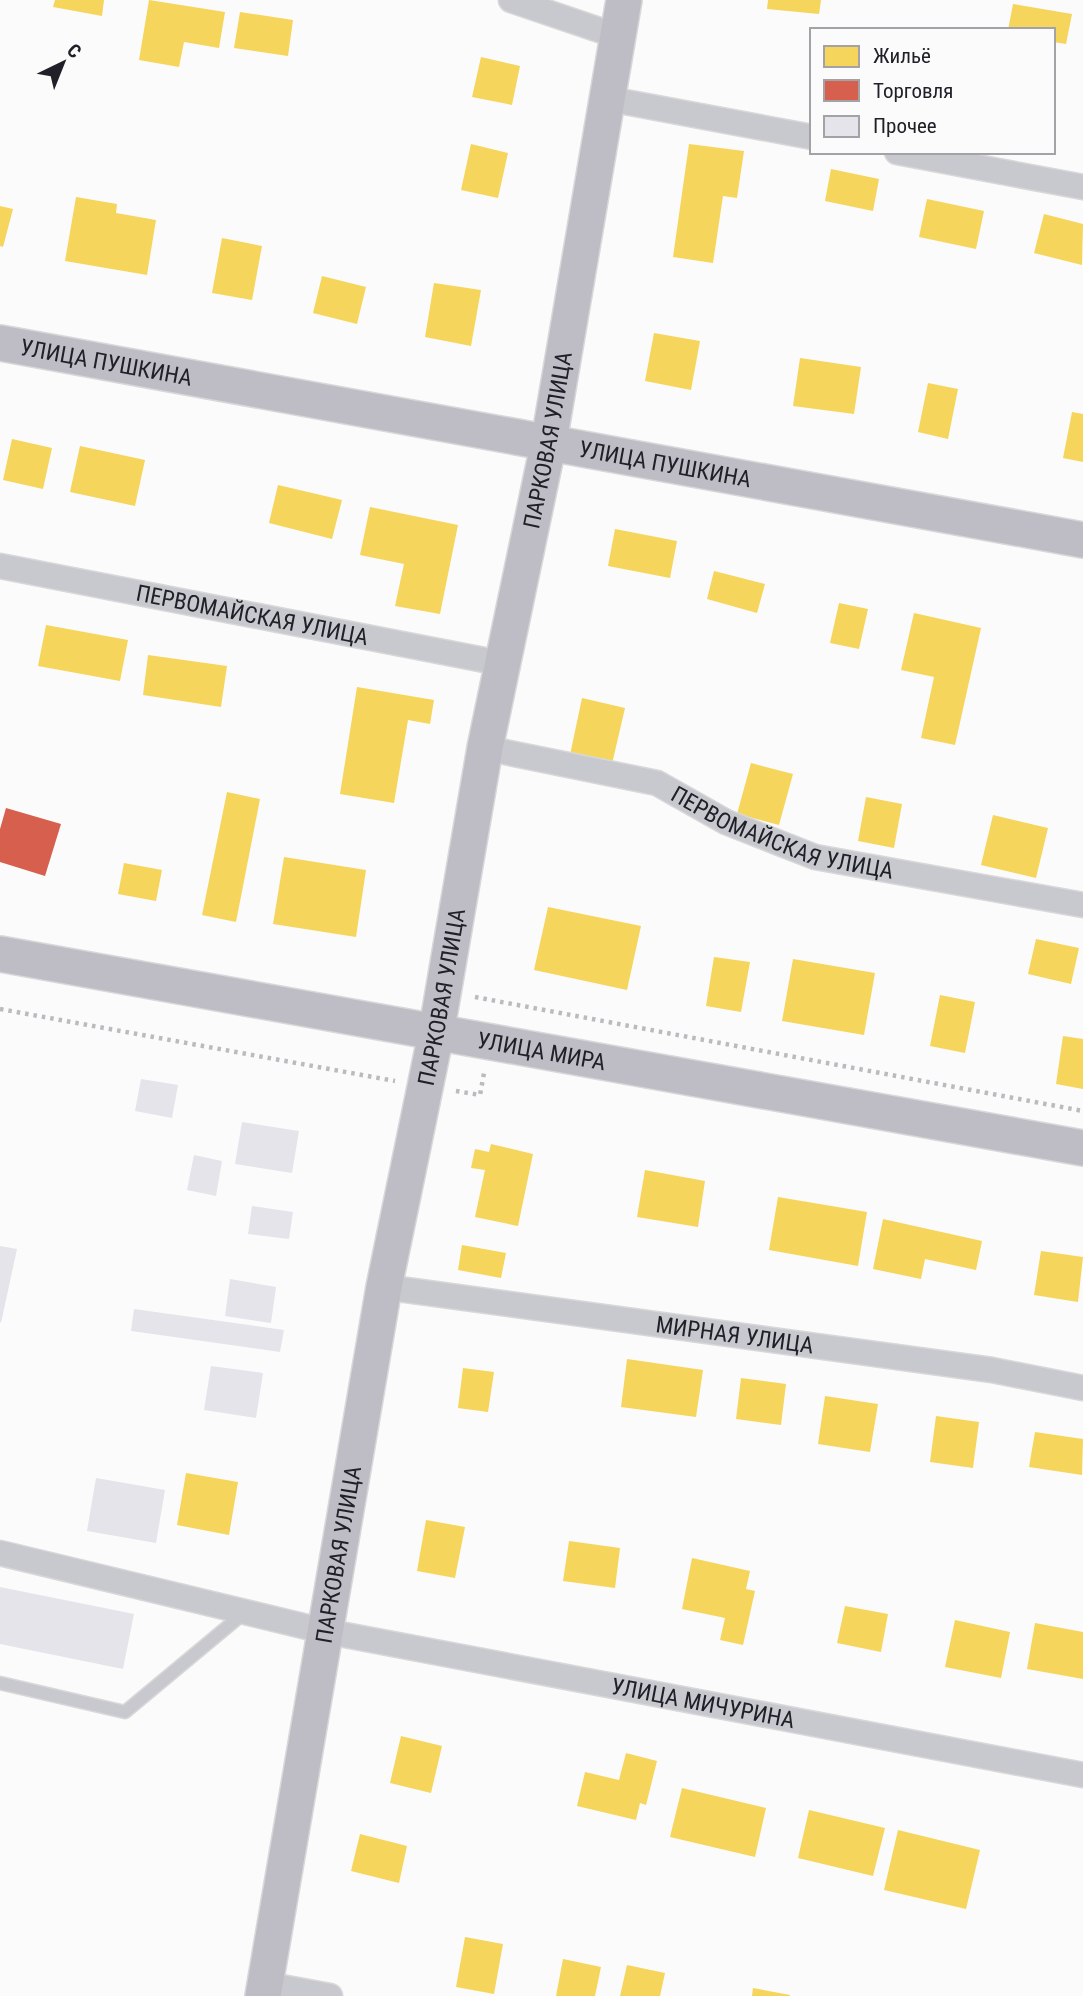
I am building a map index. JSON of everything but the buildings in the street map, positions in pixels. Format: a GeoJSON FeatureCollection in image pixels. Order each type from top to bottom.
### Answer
{"type":"FeatureCollection","features":[{"type":"Feature","properties":{"kind":"street"},"geometry":{"type":"LineString","coordinates":[[511,0],[617,36]]}},
{"type":"Feature","properties":{"kind":"street","name":"ПАРКОВАЯ УЛИЦА"},"geometry":{"type":"LineString","coordinates":[[264,1990],[384,1287],[436,1034],[485,748],[505,664],[549,441],[624,0]]}},
{"type":"Feature","properties":{"kind":"street"},"geometry":{"type":"LineString","coordinates":[[609,99],[810,136]]}},
{"type":"Feature","properties":{"kind":"street"},"geometry":{"type":"LineString","coordinates":[[908,154],[1083,187]]}},
{"type":"Feature","properties":{"kind":"street","name":"УЛИЦА ПУШКИНА"},"geometry":{"type":"LineString","coordinates":[[0,343],[1083,540]]}},
{"type":"Feature","properties":{"kind":"street","name":"ПЕРВОМАЙСКАЯ УЛИЦА"},"geometry":{"type":"LineString","coordinates":[[0,566],[505,664]]}},
{"type":"Feature","properties":{"kind":"street","name":"ПЕРВОМАЙСКАЯ УЛИЦА"},"geometry":{"type":"LineString","coordinates":[[485,748],[657,783],[726,822],[815,857],[1083,905]]}},
{"type":"Feature","properties":{"kind":"street","name":"УЛИЦА МИРА"},"geometry":{"type":"LineString","coordinates":[[0,954],[1083,1148]]}},
{"type":"Feature","properties":{"kind":"street","name":"МИРНАЯ УЛИЦА"},"geometry":{"type":"LineString","coordinates":[[384,1287],[992,1370],[1083,1388]]}},
{"type":"Feature","properties":{"kind":"street","name":"УЛИЦА МИЧУРИНА"},"geometry":{"type":"LineString","coordinates":[[0,1553],[324,1631],[1083,1775]]}},
{"type":"Feature","properties":{"kind":"street"},"geometry":{"type":"LineString","coordinates":[[264,1990],[330,1996]]}},
{"type":"Feature","properties":{"kind":"lane"},"geometry":{"type":"LineString","coordinates":[[0,1683],[125,1712],[245,1612]]}},
{"type":"Feature","properties":{"kind":"path"},"geometry":{"type":"LineString","coordinates":[[444,991],[1083,1111]]}},
{"type":"Feature","properties":{"kind":"path"},"geometry":{"type":"LineString","coordinates":[[0,1009],[426,1086]]}}]}
